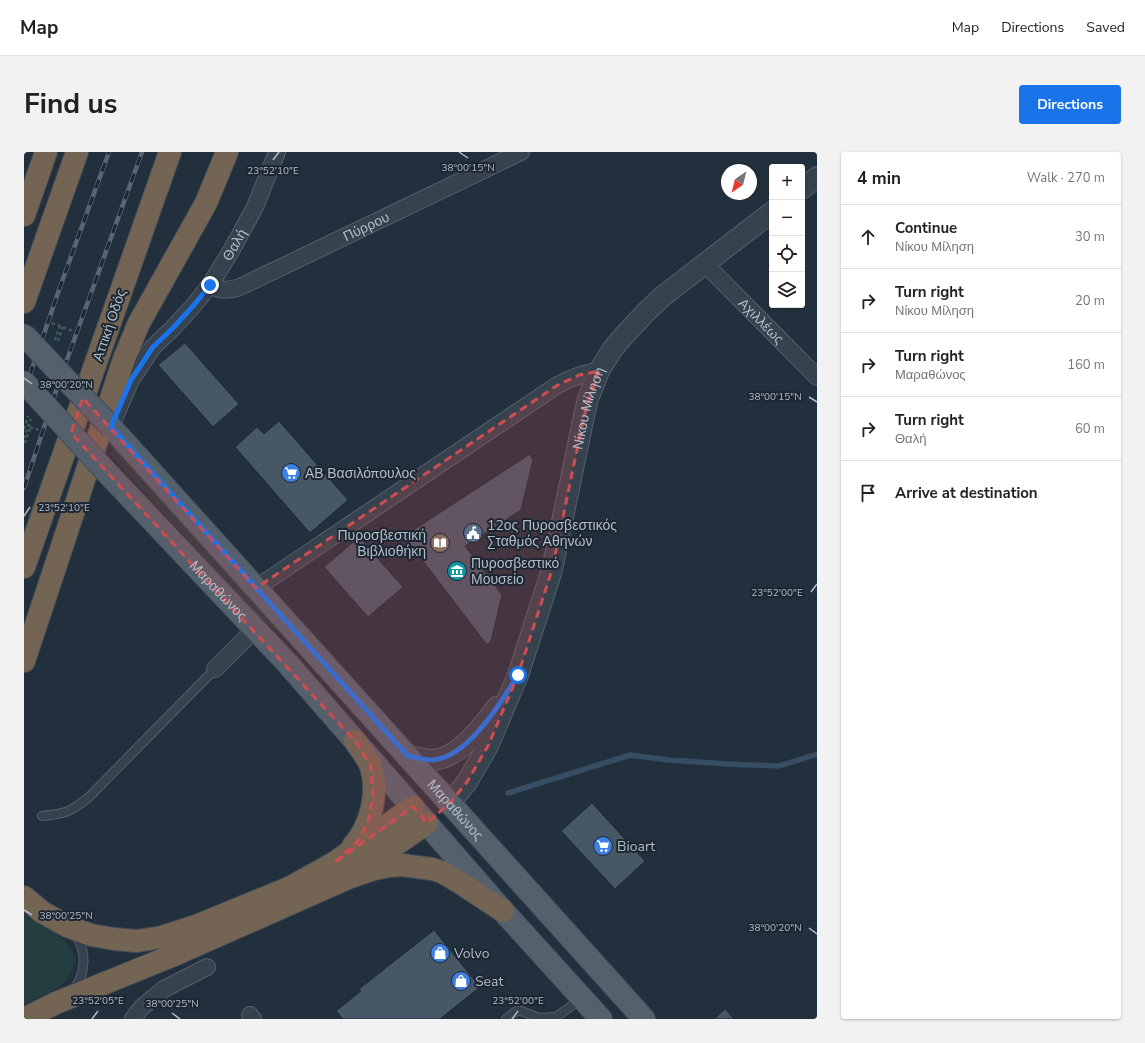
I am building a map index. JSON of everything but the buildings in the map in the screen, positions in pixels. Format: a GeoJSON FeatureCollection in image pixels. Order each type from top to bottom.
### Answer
{"type":"FeatureCollection","features":[{"type":"Feature","properties":{"kind":"highway"},"geometry":{"type":"LineString","coordinates":[[24,215],[46,152]]}},
{"type":"Feature","properties":{"kind":"highway"},"geometry":{"type":"LineString","coordinates":[[24,302],[77,152]]}},
{"type":"Feature","properties":{"kind":"highway","name":"Αττική Οδός"},"geometry":{"type":"LineString","coordinates":[[24,567],[170,152]]}},
{"type":"Feature","properties":{"kind":"highway"},"geometry":{"type":"LineString","coordinates":[[24,661],[124,359],[140,323],[206,203],[227,152]]}},
{"type":"Feature","properties":{"kind":"highway"},"geometry":{"type":"LineString","coordinates":[[341,870],[347,852],[357,842],[368,822],[372,810],[374,782],[371,766],[355,741]]}},
{"type":"Feature","properties":{"kind":"highway"},"geometry":{"type":"LineString","coordinates":[[24,1019],[56,1003],[174,955],[341,870],[420,815]]}},
{"type":"Feature","properties":{"kind":"highway"},"geometry":{"type":"LineString","coordinates":[[24,897],[42,912],[67,926],[91,935],[137,941],[162,937],[196,926],[289,888],[341,870],[374,869],[396,865],[417,866],[442,872],[460,882],[503,911]]}},
{"type":"Feature","properties":{"kind":"main road","name":"Μαραθώνος"},"geometry":{"type":"LineString","coordinates":[[24,335],[111,427],[644,1019]]}},
{"type":"Feature","properties":{"kind":"main road","name":"Μαραθώνος"},"geometry":{"type":"LineString","coordinates":[[24,382],[112,478],[288,664],[503,911],[601,1019]]}},
{"type":"Feature","properties":{"kind":"main road"},"geometry":{"type":"LineString","coordinates":[[420,815],[443,796]]}},
{"type":"Feature","properties":{"kind":"street","name":"Θαλή"},"geometry":{"type":"LineString","coordinates":[[111,427],[131,380],[153,347],[194,305],[210,285],[231,251],[255,207],[277,152]]}},
{"type":"Feature","properties":{"kind":"street","name":"Πύρρου"},"geometry":{"type":"LineString","coordinates":[[210,285],[217,289],[228,291],[240,287],[521,152]]}},
{"type":"Feature","properties":{"kind":"street"},"geometry":{"type":"LineString","coordinates":[[805,187],[817,177]]}},
{"type":"Feature","properties":{"kind":"street","name":"Νίκου Μίληση"},"geometry":{"type":"LineString","coordinates":[[443,796],[467,782],[488,746],[518,675],[552,570],[588,399],[599,371],[612,350],[645,313],[663,296],[769,214]]}},
{"type":"Feature","properties":{"kind":"street","name":"Αχιλλέως"},"geometry":{"type":"LineString","coordinates":[[705,264],[817,377]]}},
{"type":"Feature","properties":{"kind":"street"},"geometry":{"type":"LineString","coordinates":[[256,588],[556,386],[579,375],[599,371]]}},
{"type":"Feature","properties":{"kind":"street"},"geometry":{"type":"LineString","coordinates":[[215,669],[255,629]]}},
{"type":"Feature","properties":{"kind":"street","name":"Νίκου Μίληση"},"geometry":{"type":"LineString","coordinates":[[408,756],[433,760],[444,757],[457,750],[471,739],[483,725],[501,702],[518,675]]}},
{"type":"Feature","properties":{"kind":"street"},"geometry":{"type":"LineString","coordinates":[[133,1019],[141,1008],[164,989],[207,967]]}},
{"type":"Feature","properties":{"kind":"lane"},"geometry":{"type":"LineString","coordinates":[[42,816],[61,814],[75,808],[88,798],[215,669]]}},
{"type":"Feature","properties":{"kind":"lane"},"geometry":{"type":"LineString","coordinates":[[56,1003],[67,996],[76,987],[82,974],[84,961],[82,948],[76,936],[67,926]]}},
{"type":"Feature","properties":{"kind":"lane"},"geometry":{"type":"LineString","coordinates":[[506,1019],[518,1010],[540,1018],[556,1017],[582,998]]}},
{"type":"Feature","properties":{"kind":"path"},"geometry":{"type":"LineString","coordinates":[[52,323],[73,330]]}},
{"type":"Feature","properties":{"kind":"path"},"geometry":{"type":"LineString","coordinates":[[24,429],[25,425],[39,430]]}},
{"type":"Feature","properties":{"kind":"path"},"geometry":{"type":"LineString","coordinates":[[24,442],[31,427]]}},
{"type":"Feature","properties":{"kind":"highlighted area"},"geometry":{"type":"Polygon","coordinates":[[[599,371],[584,416],[552,570],[518,675],[488,746],[467,782],[450,803],[427,823],[413,807],[334,863],[357,842],[368,822],[373,797],[371,766],[355,741],[71,433],[83,398],[256,588],[556,386],[579,375],[599,371]]]}},
{"type":"Feature","properties":{"kind":"green space"},"geometry":{"type":"Polygon","coordinates":[[[114,448],[277,628],[275,630],[262,620],[246,604],[111,455],[114,448]]]}},
{"type":"Feature","properties":{"kind":"green space"},"geometry":{"type":"Polygon","coordinates":[[[24,914],[62,939],[72,951],[75,960],[70,975],[61,986],[24,1004],[24,914]]]}},
{"type":"Feature","properties":{"kind":"waterway"},"geometry":{"type":"LineString","coordinates":[[508,793],[630,755],[669,760],[779,766],[817,754]]}},
{"type":"Feature","properties":{"kind":"railway"},"geometry":{"type":"LineString","coordinates":[[24,392],[109,152]]}},
{"type":"Feature","properties":{"kind":"railway"},"geometry":{"type":"LineString","coordinates":[[24,488],[60,379],[142,152]]}},
{"type":"Feature","properties":{"kind":"place","name":"ΑΒ Βασιλόπουλος"},"geometry":{"type":"Point","coordinates":[291,473]}},
{"type":"Feature","properties":{"kind":"place","name":"12ος Πυροσβεστικός Σταθμός Αθηνών"},"geometry":{"type":"Point","coordinates":[473,533]}},
{"type":"Feature","properties":{"kind":"place","name":"Πυροσβεστική Βιβλιοθήκη"},"geometry":{"type":"Point","coordinates":[440,543]}},
{"type":"Feature","properties":{"kind":"place","name":"Πυροσβεστικό Μουσείο"},"geometry":{"type":"Point","coordinates":[457,571]}},
{"type":"Feature","properties":{"kind":"place","name":"Bioart"},"geometry":{"type":"Point","coordinates":[603,846]}},
{"type":"Feature","properties":{"kind":"place","name":"Volvo"},"geometry":{"type":"Point","coordinates":[440,953]}},
{"type":"Feature","properties":{"kind":"place","name":"Seat"},"geometry":{"type":"Point","coordinates":[461,981]}},
{"type":"Feature","properties":{"kind":"route"},"geometry":{"type":"LineString","coordinates":[[210,285],[173,328],[153,347],[131,380],[111,427],[408,756],[433,760],[444,757],[457,750],[471,739],[483,725],[501,702],[518,675]]}}]}
